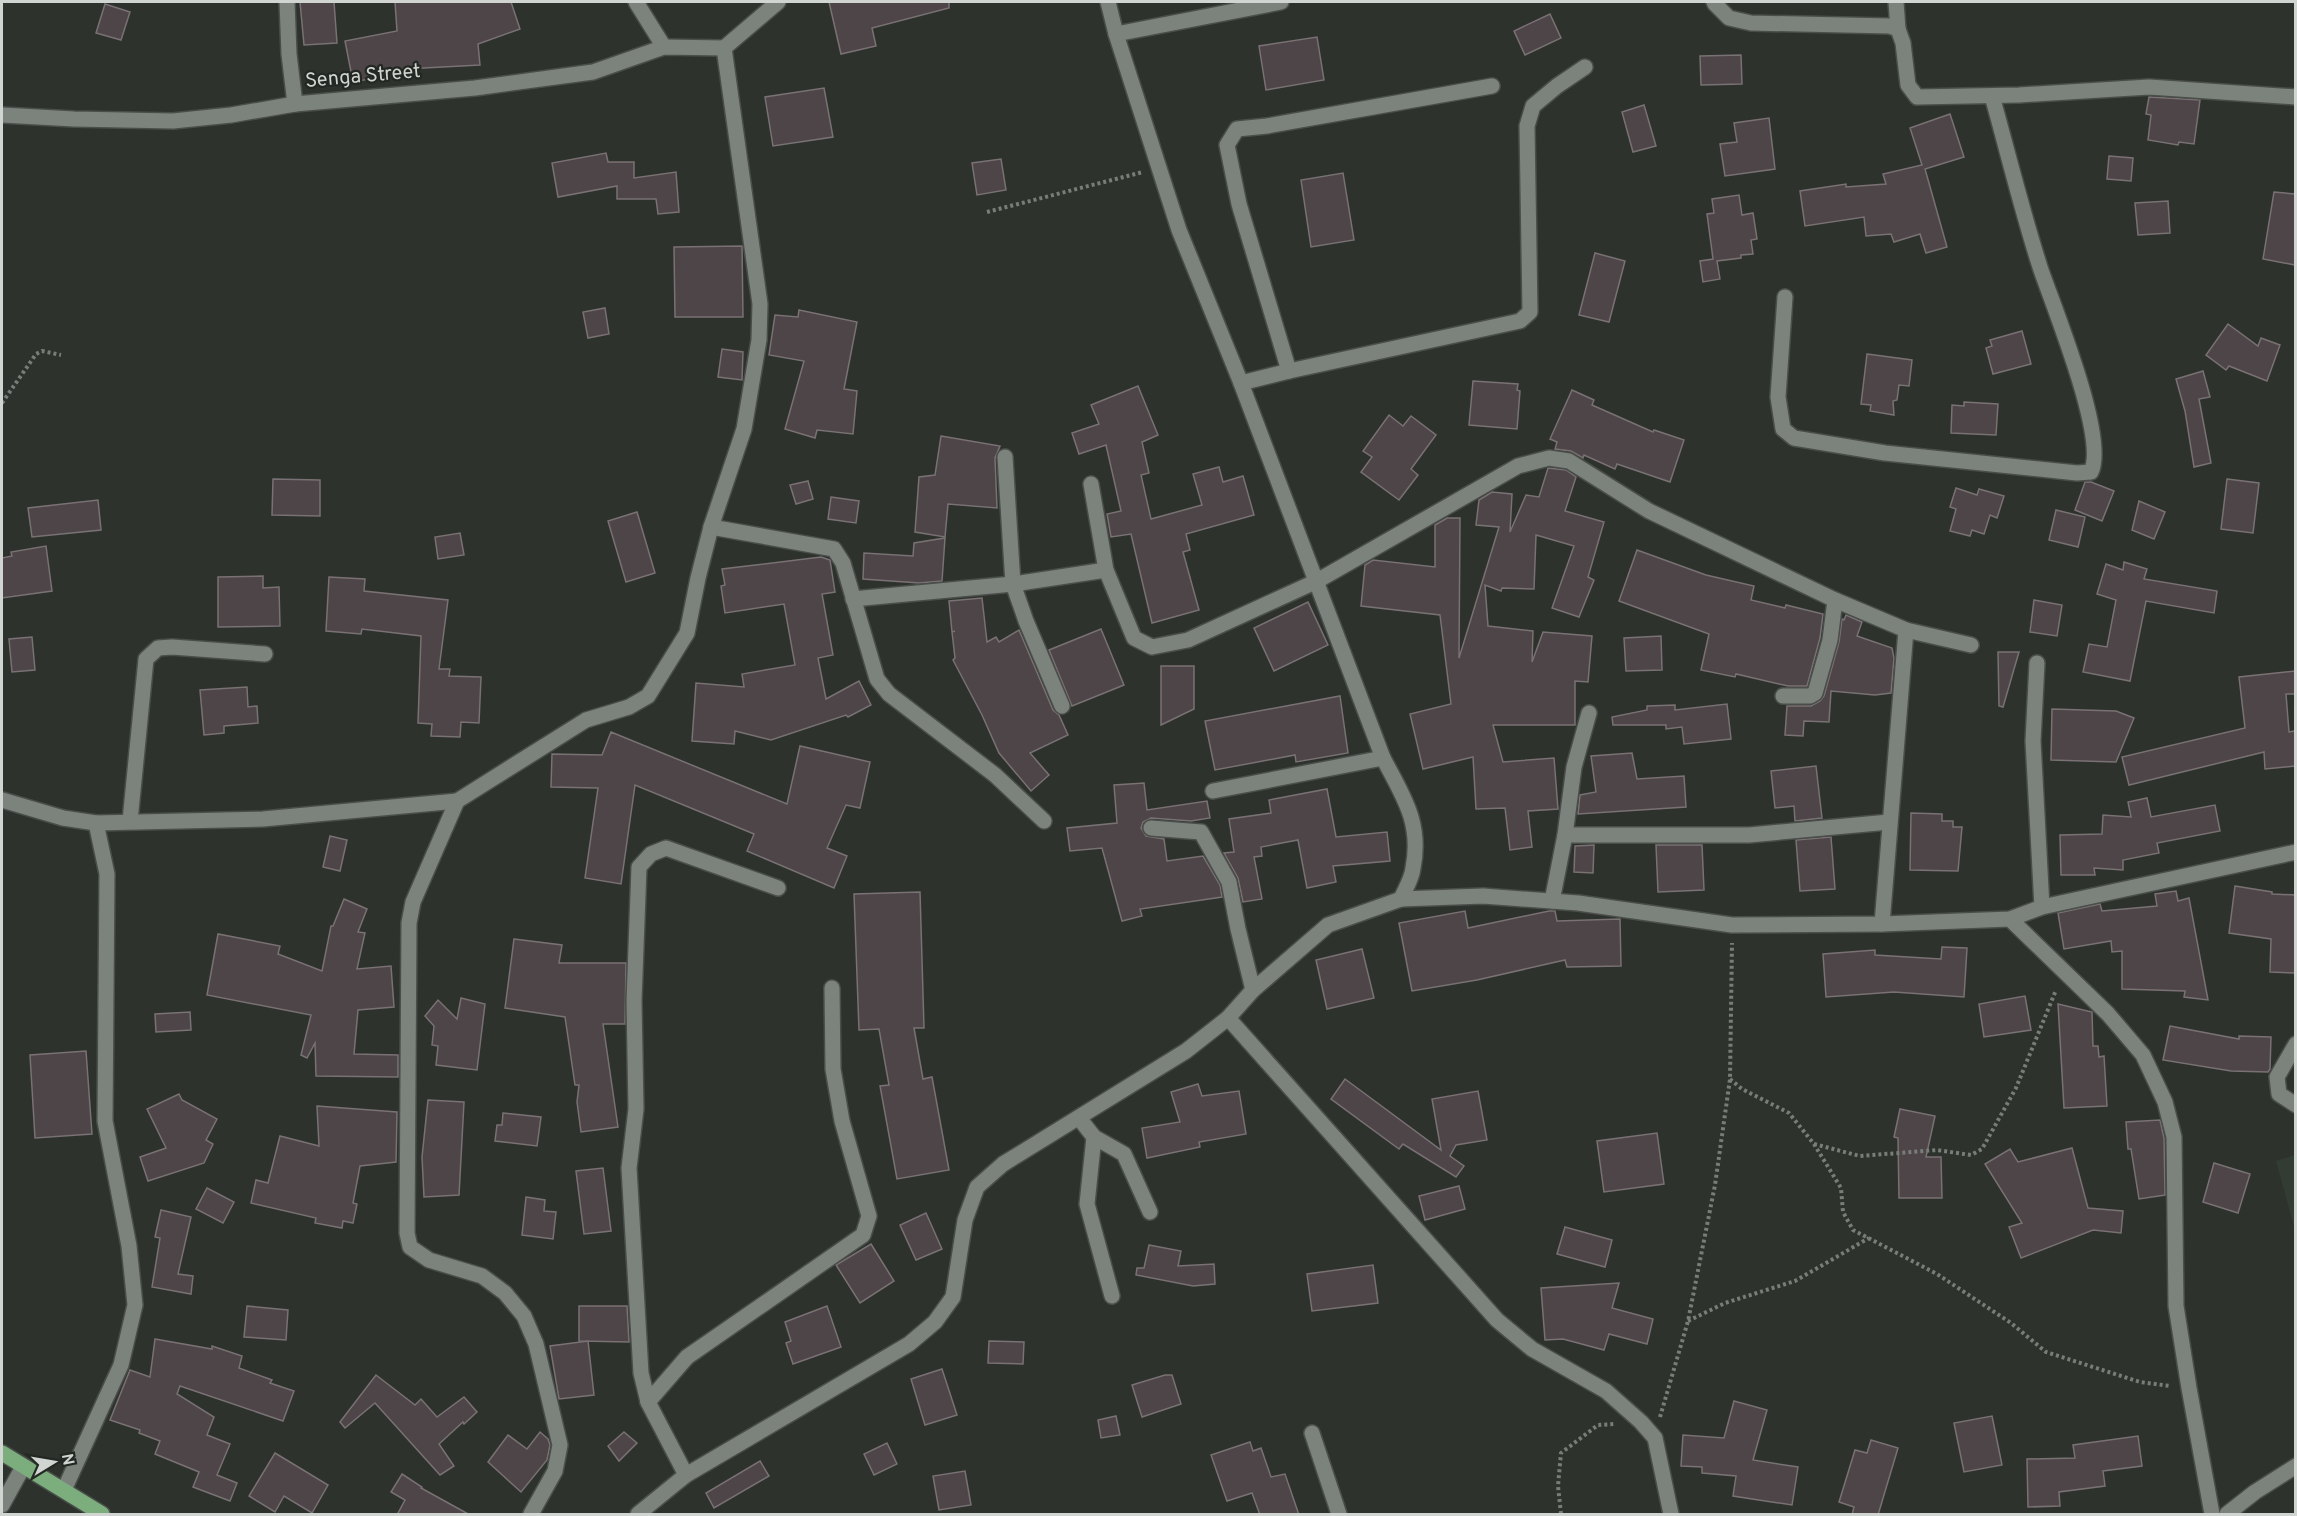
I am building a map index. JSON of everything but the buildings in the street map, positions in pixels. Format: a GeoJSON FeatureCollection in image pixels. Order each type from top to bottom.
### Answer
{"type":"FeatureCollection","features":[{"type":"Feature","properties":{"kind":"main road"},"geometry":{"type":"LineString","coordinates":[[2,1453],[64,1490],[98,1514]]}},
{"type":"Feature","properties":{"kind":"street"},"geometry":{"type":"LineString","coordinates":[[287,2],[289,54],[295,104]]}},
{"type":"Feature","properties":{"kind":"street"},"geometry":{"type":"LineString","coordinates":[[636,2],[664,47]]}},
{"type":"Feature","properties":{"kind":"street"},"geometry":{"type":"LineString","coordinates":[[2,800],[63,818],[96,823],[263,819],[457,801],[586,720],[629,707],[648,696],[687,633],[711,527],[744,429],[759,340],[760,304],[724,48],[778,2]]}},
{"type":"Feature","properties":{"kind":"street"},"geometry":{"type":"LineString","coordinates":[[1108,2],[1179,230],[1241,383],[1383,758],[1412,814],[1415,843],[1413,870],[1401,899]]}},
{"type":"Feature","properties":{"kind":"street"},"geometry":{"type":"LineString","coordinates":[[1116,33],[1281,2]]}},
{"type":"Feature","properties":{"kind":"street"},"geometry":{"type":"LineString","coordinates":[[1714,2],[1729,18],[1751,23],[1889,26],[1898,29]]}},
{"type":"Feature","properties":{"kind":"street"},"geometry":{"type":"LineString","coordinates":[[1896,2],[1898,29],[1903,43],[1908,85],[1917,97],[1992,96],[2149,87],[2295,96]]}},
{"type":"Feature","properties":{"kind":"street","name":"Senga Street"},"geometry":{"type":"LineString","coordinates":[[2,115],[173,121],[231,115],[295,104],[475,88],[593,72],[664,47],[724,48]]}},
{"type":"Feature","properties":{"kind":"street"},"geometry":{"type":"LineString","coordinates":[[1241,383],[1520,321],[1530,312],[1527,126],[1533,106],[1557,86],[1586,67]]}},
{"type":"Feature","properties":{"kind":"street"},"geometry":{"type":"LineString","coordinates":[[1289,371],[1239,204],[1227,145],[1237,129],[1268,126],[1492,86]]}},
{"type":"Feature","properties":{"kind":"street"},"geometry":{"type":"LineString","coordinates":[[1785,297],[1778,397],[1783,429],[1794,438],[1885,453],[2077,473],[2091,472],[2094,465],[2092,433],[2070,346],[2040,268],[1992,96]]}},
{"type":"Feature","properties":{"kind":"street"},"geometry":{"type":"LineString","coordinates":[[1005,457],[1013,584],[1062,706]]}},
{"type":"Feature","properties":{"kind":"street"},"geometry":{"type":"LineString","coordinates":[[1091,484],[1106,570],[1134,638],[1152,647],[1188,640],[1317,581],[1518,466],[1549,458],[1569,461],[1649,511],[1835,600],[1906,630],[1971,645]]}},
{"type":"Feature","properties":{"kind":"street"},"geometry":{"type":"LineString","coordinates":[[711,527],[834,549],[843,563],[877,679],[889,694],[994,775],[1044,821]]}},
{"type":"Feature","properties":{"kind":"street"},"geometry":{"type":"LineString","coordinates":[[854,599],[1013,584],[1106,570]]}},
{"type":"Feature","properties":{"kind":"street"},"geometry":{"type":"LineString","coordinates":[[1783,696],[1810,696],[1815,693],[1830,640],[1835,600]]}},
{"type":"Feature","properties":{"kind":"street"},"geometry":{"type":"LineString","coordinates":[[1881,924],[1906,630]]}},
{"type":"Feature","properties":{"kind":"street"},"geometry":{"type":"LineString","coordinates":[[130,821],[146,659],[158,648],[265,654]]}},
{"type":"Feature","properties":{"kind":"street"},"geometry":{"type":"LineString","coordinates":[[2037,663],[2033,741],[2042,907]]}},
{"type":"Feature","properties":{"kind":"street"},"geometry":{"type":"LineString","coordinates":[[1552,901],[1565,835],[1574,767],[1589,713]]}},
{"type":"Feature","properties":{"kind":"street"},"geometry":{"type":"LineString","coordinates":[[1213,791],[1383,758]]}},
{"type":"Feature","properties":{"kind":"street"},"geometry":{"type":"LineString","coordinates":[[457,801],[413,902],[409,923],[407,1233],[410,1247],[429,1260],[482,1276],[505,1293],[524,1316],[536,1344],[560,1444],[555,1471],[531,1515]]}},
{"type":"Feature","properties":{"kind":"street"},"geometry":{"type":"LineString","coordinates":[[1565,835],[1749,835],[1889,822]]}},
{"type":"Feature","properties":{"kind":"street"},"geometry":{"type":"LineString","coordinates":[[64,1490],[121,1365],[135,1305],[129,1246],[105,1121],[107,874],[96,823]]}},
{"type":"Feature","properties":{"kind":"street"},"geometry":{"type":"LineString","coordinates":[[1151,828],[1201,832],[1209,842],[1229,882],[1253,990]]}},
{"type":"Feature","properties":{"kind":"street"},"geometry":{"type":"LineString","coordinates":[[686,1475],[648,1402],[641,1373],[629,1168],[636,1109],[634,1001],[639,867],[651,854],[666,848],[778,888]]}},
{"type":"Feature","properties":{"kind":"street"},"geometry":{"type":"LineString","coordinates":[[638,1515],[686,1475],[909,1344],[935,1322],[953,1297],[965,1220],[976,1187],[1003,1164],[1186,1051],[1228,1018],[1253,990],[1328,925],[1401,899],[1483,896],[1578,903],[1732,925],[1881,924],[2010,919],[2042,907],[2295,852]]}},
{"type":"Feature","properties":{"kind":"street"},"geometry":{"type":"LineString","coordinates":[[2010,919],[2108,1014],[2143,1055],[2165,1102],[2174,1137],[2176,1306],[2188,1388],[2212,1515]]}},
{"type":"Feature","properties":{"kind":"street"},"geometry":{"type":"LineString","coordinates":[[648,1402],[687,1357],[863,1235],[870,1216],[842,1121],[833,1069],[832,988]]}},
{"type":"Feature","properties":{"kind":"street"},"geometry":{"type":"LineString","coordinates":[[1228,1018],[1497,1320],[1532,1349],[1606,1391],[1641,1422],[1655,1438],[1671,1515]]}},
{"type":"Feature","properties":{"kind":"street"},"geometry":{"type":"LineString","coordinates":[[2295,1044],[2277,1077],[2279,1094],[2295,1105]]}},
{"type":"Feature","properties":{"kind":"street"},"geometry":{"type":"LineString","coordinates":[[1079,1118],[1094,1137],[1124,1154],[1150,1212]]}},
{"type":"Feature","properties":{"kind":"street"},"geometry":{"type":"LineString","coordinates":[[1094,1137],[1087,1204],[1112,1296]]}},
{"type":"Feature","properties":{"kind":"street"},"geometry":{"type":"LineString","coordinates":[[1312,1433],[1339,1515]]}},
{"type":"Feature","properties":{"kind":"street"},"geometry":{"type":"LineString","coordinates":[[2227,1515],[2255,1492],[2295,1466]]}},
{"type":"Feature","properties":{"kind":"street"},"geometry":{"type":"LineString","coordinates":[[2,1505],[23,1467]]}},
{"type":"Feature","properties":{"kind":"path"},"geometry":{"type":"LineString","coordinates":[[987,212],[1159,168]]}},
{"type":"Feature","properties":{"kind":"path"},"geometry":{"type":"LineString","coordinates":[[2,403],[36,354],[42,351],[62,355]]}},
{"type":"Feature","properties":{"kind":"path"},"geometry":{"type":"LineString","coordinates":[[1655,1438],[1688,1321],[1715,1185],[1730,1079],[1732,925]]}},
{"type":"Feature","properties":{"kind":"path"},"geometry":{"type":"LineString","coordinates":[[1814,1144],[1860,1156],[1937,1150],[1971,1155],[1982,1149],[2016,1088],[2063,972]]}},
{"type":"Feature","properties":{"kind":"path"},"geometry":{"type":"LineString","coordinates":[[1730,1079],[1742,1089],[1789,1113],[1814,1144],[1840,1188],[1843,1212],[1853,1230],[1937,1274],[2011,1323],[2046,1352],[2140,1382],[2188,1388]]}},
{"type":"Feature","properties":{"kind":"path"},"geometry":{"type":"LineString","coordinates":[[1688,1321],[1725,1303],[1796,1281],[1869,1238]]}},
{"type":"Feature","properties":{"kind":"path"},"geometry":{"type":"LineString","coordinates":[[1561,1515],[1558,1486],[1561,1453],[1598,1425],[1641,1422]]}},
{"type":"Feature","properties":{"kind":"shaded area"},"geometry":{"type":"Polygon","coordinates":[[[2296,1155],[2295,1230],[2276,1161],[2296,1155]]]}}]}
